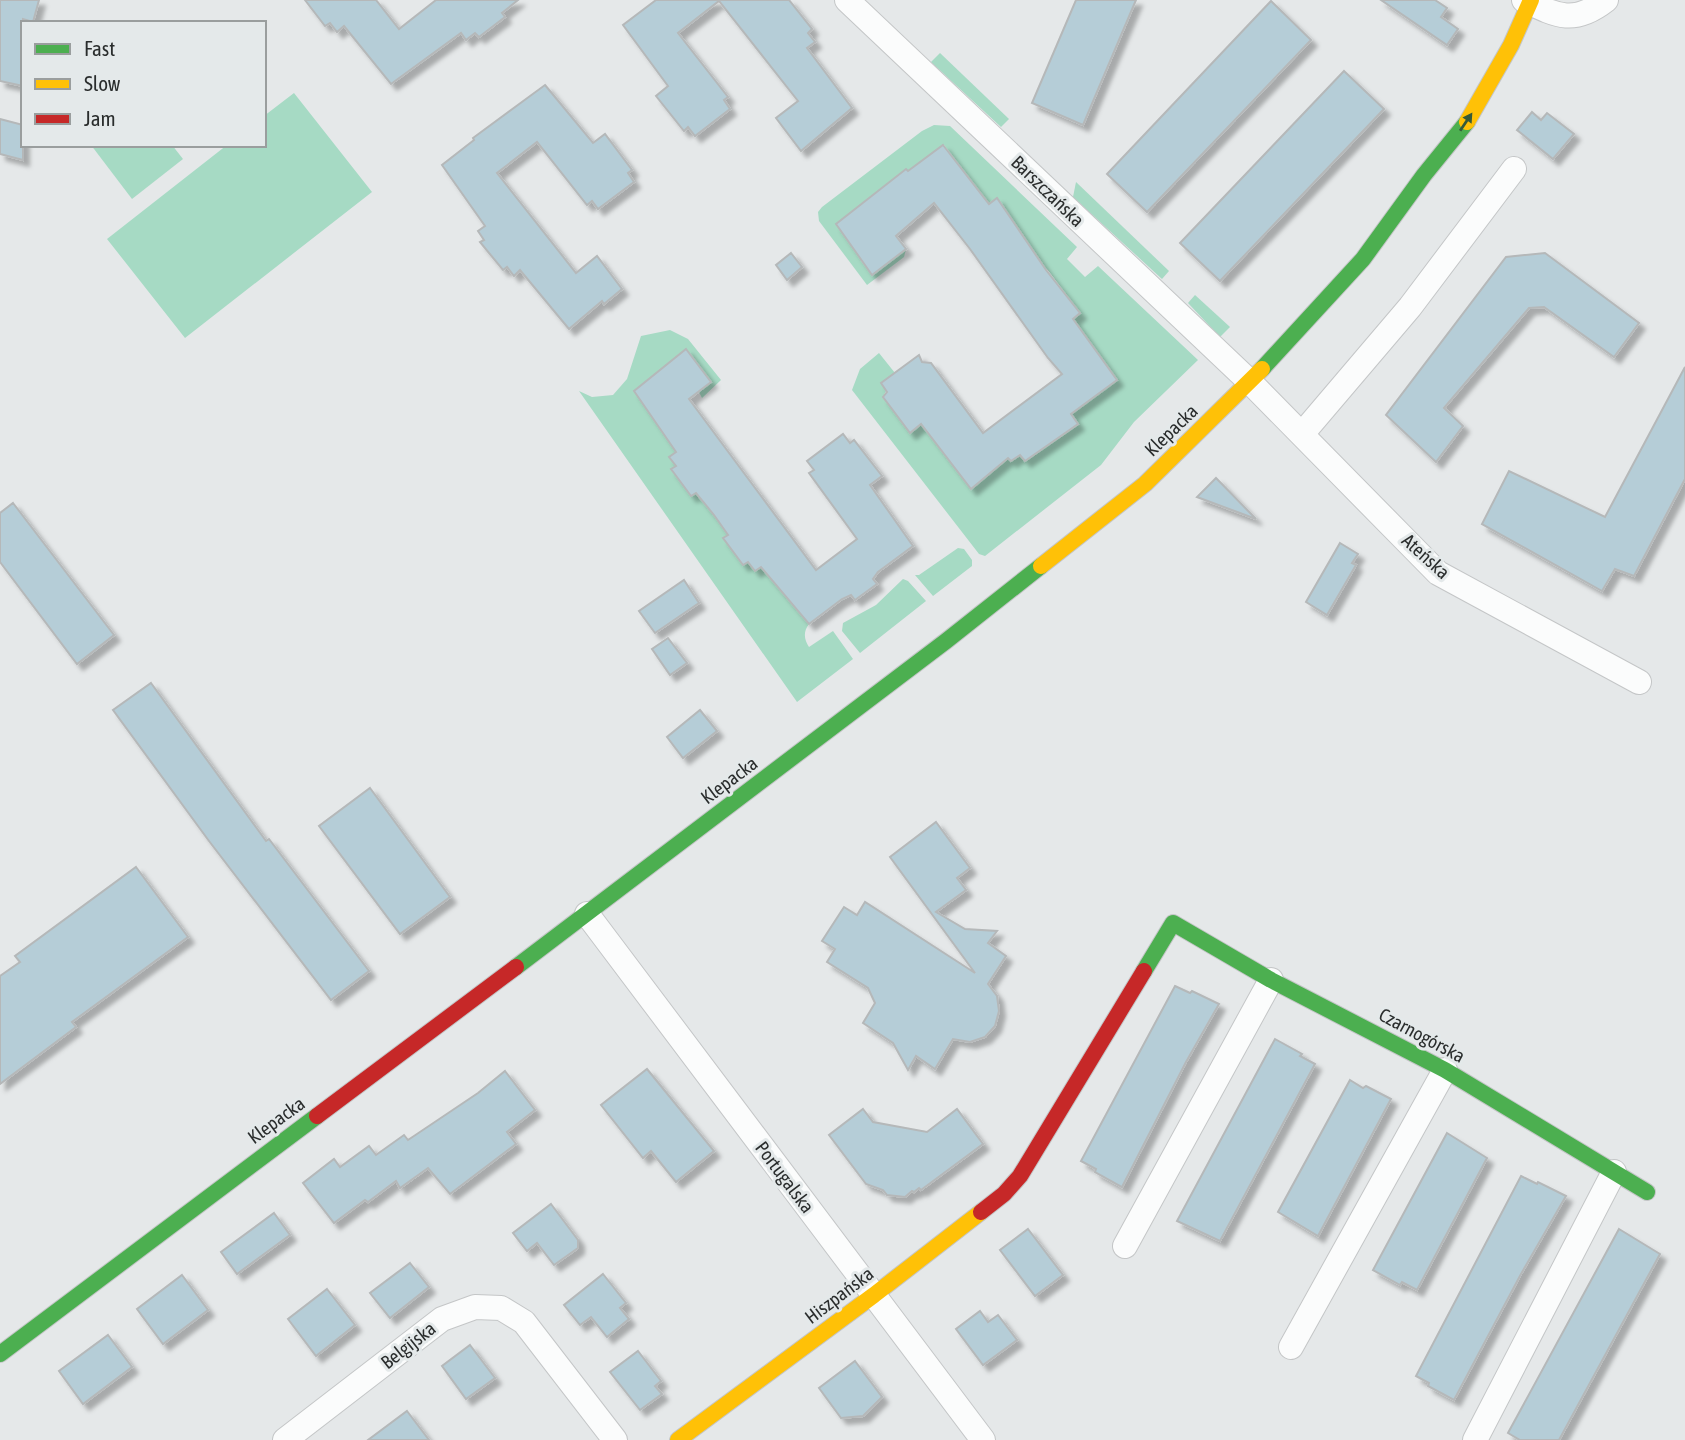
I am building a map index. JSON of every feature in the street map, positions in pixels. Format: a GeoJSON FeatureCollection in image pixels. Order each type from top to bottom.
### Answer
{"type":"FeatureCollection","features":[{"type":"Feature","properties":{"kind":"street","name":"Barszczańska"},"geometry":{"type":"LineString","coordinates":[[847,0],[1250,382]]}},
{"type":"Feature","properties":{"kind":"street"},"geometry":{"type":"LineString","coordinates":[[1528,1],[1551,13],[1568,17],[1592,11],[1606,0]]}},
{"type":"Feature","properties":{"kind":"street","name":"Klepacka"},"geometry":{"type":"LineString","coordinates":[[0,1354],[927,656],[1145,484],[1250,382],[1350,275],[1424,175],[1466,124],[1511,45],[1528,1]]}},
{"type":"Feature","properties":{"kind":"street","name":"Klepacka"},"geometry":{"type":"LineString","coordinates":[[1424,175],[1457,106]]}},
{"type":"Feature","properties":{"kind":"street"},"geometry":{"type":"LineString","coordinates":[[1302,434],[1410,307],[1514,169]]}},
{"type":"Feature","properties":{"kind":"street","name":"Ateńska"},"geometry":{"type":"LineString","coordinates":[[1250,382],[1438,573],[1639,682]]}},
{"type":"Feature","properties":{"kind":"street","name":"Portugalska"},"geometry":{"type":"LineString","coordinates":[[587,914],[983,1440]]}},
{"type":"Feature","properties":{"kind":"street","name":"Hiszpańska"},"geometry":{"type":"LineString","coordinates":[[678,1440],[874,1295],[1004,1194],[1020,1176],[1173,923]]}},
{"type":"Feature","properties":{"kind":"street","name":"Czarnogórska"},"geometry":{"type":"LineString","coordinates":[[1173,923],[1271,980],[1445,1070],[1647,1192]]}},
{"type":"Feature","properties":{"kind":"street"},"geometry":{"type":"LineString","coordinates":[[1125,1247],[1271,980]]}},
{"type":"Feature","properties":{"kind":"street"},"geometry":{"type":"LineString","coordinates":[[1291,1347],[1445,1070]]}},
{"type":"Feature","properties":{"kind":"street"},"geometry":{"type":"LineString","coordinates":[[1475,1440],[1614,1172]]}},
{"type":"Feature","properties":{"kind":"street","name":"Belgijska"},"geometry":{"type":"LineString","coordinates":[[285,1440],[442,1319],[475,1307],[501,1308],[524,1322],[615,1440]]}},
{"type":"Feature","properties":{"kind":"green space"},"geometry":{"type":"Polygon","coordinates":[[[940,53],[1009,119],[1001,127],[931,62],[940,53]]]}},
{"type":"Feature","properties":{"kind":"green space"},"geometry":{"type":"Polygon","coordinates":[[[294,93],[372,192],[185,338],[107,239],[224,147],[266,147],[266,114],[294,93]]]}},
{"type":"Feature","properties":{"kind":"green space"},"geometry":{"type":"Polygon","coordinates":[[[934,125],[950,126],[1077,247],[1067,259],[1085,277],[1098,266],[1198,360],[1134,422],[1101,465],[985,556],[979,554],[852,390],[860,369],[879,353],[895,373],[883,397],[910,433],[921,424],[971,488],[1008,459],[1011,461],[1020,455],[1026,461],[1078,425],[1071,414],[1087,403],[1091,344],[1073,319],[1080,313],[1047,269],[1039,274],[1028,243],[998,199],[989,204],[944,145],[908,171],[906,169],[836,224],[846,238],[852,234],[861,261],[872,275],[906,249],[904,257],[867,285],[819,221],[818,212],[822,207],[922,131],[934,125]]]}},
{"type":"Feature","properties":{"kind":"green space"},"geometry":{"type":"Polygon","coordinates":[[[93,147],[174,147],[183,159],[132,199],[93,147]]]}},
{"type":"Feature","properties":{"kind":"green space"},"geometry":{"type":"Polygon","coordinates":[[[1076,182],[1169,271],[1162,279],[1073,197],[1076,182]]]}},
{"type":"Feature","properties":{"kind":"green space"},"geometry":{"type":"Polygon","coordinates":[[[1195,295],[1230,327],[1220,337],[1188,303],[1195,295]]]}},
{"type":"Feature","properties":{"kind":"green space"},"geometry":{"type":"Polygon","coordinates":[[[670,330],[688,339],[721,380],[702,398],[699,392],[711,382],[686,349],[634,391],[676,452],[669,457],[676,466],[671,470],[691,496],[696,493],[703,502],[710,497],[728,521],[721,526],[728,535],[724,539],[743,565],[748,562],[755,571],[761,567],[809,624],[805,636],[809,647],[833,631],[853,659],[797,702],[579,391],[592,397],[613,395],[627,379],[641,336],[670,330]]]}},
{"type":"Feature","properties":{"kind":"green space"},"geometry":{"type":"Polygon","coordinates":[[[958,548],[964,549],[972,560],[972,566],[933,596],[915,575],[919,575],[958,548]]]}},
{"type":"Feature","properties":{"kind":"green space"},"geometry":{"type":"Polygon","coordinates":[[[903,579],[926,601],[860,653],[842,631],[843,623],[876,605],[903,579]]]}},
{"type":"Feature","properties":{"kind":"building"},"geometry":{"type":"Polygon","coordinates":[[[0,0],[39,0],[33,21],[21,21],[21,86],[0,81],[0,0]]]}},
{"type":"Feature","properties":{"kind":"building"},"geometry":{"type":"Polygon","coordinates":[[[305,0],[376,0],[399,29],[436,0],[518,0],[502,13],[505,17],[479,37],[475,33],[466,40],[461,33],[391,84],[344,26],[337,32],[330,23],[325,26],[305,0]]]}},
{"type":"Feature","properties":{"kind":"building"},"geometry":{"type":"Polygon","coordinates":[[[656,0],[789,0],[812,29],[808,33],[815,42],[807,48],[852,108],[801,151],[776,118],[798,101],[719,1],[678,33],[728,97],[724,100],[730,109],[695,136],[688,127],[684,131],[656,96],[668,86],[623,25],[656,0]]]}},
{"type":"Feature","properties":{"kind":"building"},"geometry":{"type":"Polygon","coordinates":[[[1076,0],[1136,0],[1083,125],[1032,103],[1076,0]]]}},
{"type":"Feature","properties":{"kind":"building"},"geometry":{"type":"Polygon","coordinates":[[[1381,0],[1435,0],[1447,8],[1441,17],[1458,29],[1447,45],[1381,0]]]}},
{"type":"Feature","properties":{"kind":"building"},"geometry":{"type":"Polygon","coordinates":[[[1271,1],[1311,40],[1147,212],[1107,174],[1271,1]]]}},
{"type":"Feature","properties":{"kind":"building"},"geometry":{"type":"Polygon","coordinates":[[[1344,71],[1384,109],[1220,281],[1180,243],[1344,71]]]}},
{"type":"Feature","properties":{"kind":"building"},"geometry":{"type":"Polygon","coordinates":[[[545,85],[593,143],[605,134],[632,170],[628,173],[634,182],[598,209],[592,201],[587,205],[537,142],[497,173],[576,273],[597,256],[622,289],[604,304],[602,301],[569,329],[520,270],[514,276],[507,267],[503,270],[480,242],[484,240],[478,231],[485,226],[442,165],[474,140],[473,138],[545,85]]]}},
{"type":"Feature","properties":{"kind":"building"},"geometry":{"type":"Polygon","coordinates":[[[1532,112],[1541,120],[1547,113],[1574,134],[1553,159],[1517,130],[1532,112]]]}},
{"type":"Feature","properties":{"kind":"building"},"geometry":{"type":"Polygon","coordinates":[[[0,119],[21,124],[23,160],[0,154],[0,119]]]}},
{"type":"Feature","properties":{"kind":"building"},"geometry":{"type":"Polygon","coordinates":[[[943,145],[989,204],[997,198],[1046,270],[1080,313],[1073,319],[1117,380],[1071,414],[1078,424],[1025,461],[1020,455],[1011,461],[1008,458],[971,489],[921,424],[910,433],[883,397],[887,392],[881,383],[919,355],[922,362],[931,363],[983,433],[1062,374],[934,203],[896,236],[906,249],[872,275],[836,224],[906,169],[908,171],[943,145]]]}},
{"type":"Feature","properties":{"kind":"building"},"geometry":{"type":"Polygon","coordinates":[[[791,253],[802,267],[787,280],[776,265],[791,253]]]}},
{"type":"Feature","properties":{"kind":"building"},"geometry":{"type":"Polygon","coordinates":[[[1545,253],[1639,323],[1614,357],[1544,307],[1529,308],[1444,408],[1463,426],[1436,462],[1386,415],[1506,257],[1545,253]]]}},
{"type":"Feature","properties":{"kind":"building"},"geometry":{"type":"Polygon","coordinates":[[[686,349],[711,382],[689,399],[816,570],[857,539],[809,473],[814,470],[807,461],[843,434],[850,443],[854,440],[882,476],[870,485],[913,546],[878,572],[873,579],[877,584],[855,600],[851,595],[842,599],[809,624],[761,567],[755,571],[748,562],[743,565],[723,538],[728,535],[714,515],[696,493],[691,496],[671,469],[676,466],[669,457],[676,452],[634,391],[686,349]]]}},
{"type":"Feature","properties":{"kind":"building"},"geometry":{"type":"Polygon","coordinates":[[[1685,367],[1685,479],[1634,576],[1615,569],[1602,591],[1482,524],[1509,471],[1605,517],[1685,367]]]}},
{"type":"Feature","properties":{"kind":"building"},"geometry":{"type":"Polygon","coordinates":[[[1216,478],[1256,519],[1197,497],[1216,478]]]}},
{"type":"Feature","properties":{"kind":"building"},"geometry":{"type":"Polygon","coordinates":[[[13,503],[114,635],[77,664],[0,562],[0,513],[13,503]]]}},
{"type":"Feature","properties":{"kind":"building"},"geometry":{"type":"Polygon","coordinates":[[[1340,543],[1358,554],[1352,563],[1356,565],[1327,615],[1306,602],[1340,543]]]}},
{"type":"Feature","properties":{"kind":"building"},"geometry":{"type":"Polygon","coordinates":[[[684,580],[699,603],[655,633],[639,611],[684,580]]]}},
{"type":"Feature","properties":{"kind":"building"},"geometry":{"type":"Polygon","coordinates":[[[668,638],[687,663],[670,675],[652,649],[668,638]]]}},
{"type":"Feature","properties":{"kind":"building"},"geometry":{"type":"Polygon","coordinates":[[[151,683],[266,841],[269,839],[369,971],[331,1000],[113,710],[151,683]]]}},
{"type":"Feature","properties":{"kind":"building"},"geometry":{"type":"Polygon","coordinates":[[[700,710],[717,731],[683,758],[667,737],[700,710]]]}},
{"type":"Feature","properties":{"kind":"building"},"geometry":{"type":"Polygon","coordinates":[[[370,788],[450,897],[400,934],[319,826],[370,788]]]}},
{"type":"Feature","properties":{"kind":"building"},"geometry":{"type":"Polygon","coordinates":[[[936,822],[970,868],[957,878],[966,890],[936,912],[965,929],[997,931],[988,943],[1006,956],[988,984],[997,996],[999,1011],[995,1026],[985,1037],[970,1042],[953,1039],[935,1069],[916,1056],[908,1070],[893,1043],[863,1023],[875,1003],[868,988],[827,962],[835,949],[822,941],[844,907],[857,915],[865,902],[975,973],[890,857],[936,822]]]}},
{"type":"Feature","properties":{"kind":"building"},"geometry":{"type":"Polygon","coordinates":[[[136,867],[188,937],[72,1022],[76,1027],[0,1084],[0,976],[20,962],[15,956],[136,867]]]}},
{"type":"Feature","properties":{"kind":"building"},"geometry":{"type":"Polygon","coordinates":[[[1175,986],[1219,1004],[1122,1187],[1081,1161],[1175,986]]]}},
{"type":"Feature","properties":{"kind":"building"},"geometry":{"type":"Polygon","coordinates":[[[1275,1039],[1315,1064],[1220,1241],[1177,1221],[1275,1039]]]}},
{"type":"Feature","properties":{"kind":"building"},"geometry":{"type":"Polygon","coordinates":[[[647,1069],[714,1151],[676,1182],[651,1151],[643,1158],[601,1105],[647,1069]]]}},
{"type":"Feature","properties":{"kind":"building"},"geometry":{"type":"Polygon","coordinates":[[[505,1071],[535,1110],[507,1132],[516,1144],[450,1194],[428,1168],[400,1188],[396,1181],[334,1223],[303,1183],[334,1159],[340,1167],[369,1146],[376,1155],[404,1135],[408,1140],[478,1093],[505,1071]]]}},
{"type":"Feature","properties":{"kind":"building"},"geometry":{"type":"Polygon","coordinates":[[[1350,1080],[1391,1099],[1318,1236],[1278,1212],[1350,1080]]]}},
{"type":"Feature","properties":{"kind":"building"},"geometry":{"type":"Polygon","coordinates":[[[863,1109],[873,1122],[927,1132],[957,1109],[983,1144],[921,1190],[919,1188],[912,1191],[905,1197],[887,1195],[883,1190],[866,1184],[829,1135],[863,1109]]]}},
{"type":"Feature","properties":{"kind":"building"},"geometry":{"type":"Polygon","coordinates":[[[1447,1133],[1487,1158],[1417,1290],[1402,1282],[1400,1285],[1373,1270],[1447,1133]]]}},
{"type":"Feature","properties":{"kind":"building"},"geometry":{"type":"Polygon","coordinates":[[[1521,1176],[1566,1196],[1454,1400],[1416,1376],[1521,1176]]]}},
{"type":"Feature","properties":{"kind":"building"},"geometry":{"type":"Polygon","coordinates":[[[551,1204],[578,1240],[578,1248],[554,1265],[537,1243],[527,1251],[513,1233],[551,1204]]]}},
{"type":"Feature","properties":{"kind":"building"},"geometry":{"type":"Polygon","coordinates":[[[274,1213],[290,1235],[237,1274],[221,1252],[274,1213]]]}},
{"type":"Feature","properties":{"kind":"building"},"geometry":{"type":"Polygon","coordinates":[[[1028,1229],[1063,1275],[1035,1296],[1000,1250],[1028,1229]]]}},
{"type":"Feature","properties":{"kind":"building"},"geometry":{"type":"Polygon","coordinates":[[[1619,1229],[1660,1254],[1559,1440],[1520,1440],[1508,1433],[1619,1229]]]}},
{"type":"Feature","properties":{"kind":"building"},"geometry":{"type":"Polygon","coordinates":[[[410,1263],[429,1287],[390,1318],[370,1293],[410,1263]]]}},
{"type":"Feature","properties":{"kind":"building"},"geometry":{"type":"Polygon","coordinates":[[[603,1274],[626,1303],[620,1308],[629,1319],[607,1337],[591,1317],[580,1325],[564,1305],[603,1274]]]}},
{"type":"Feature","properties":{"kind":"building"},"geometry":{"type":"Polygon","coordinates":[[[182,1275],[208,1310],[163,1344],[137,1309],[182,1275]]]}},
{"type":"Feature","properties":{"kind":"building"},"geometry":{"type":"Polygon","coordinates":[[[327,1289],[355,1325],[316,1356],[288,1319],[327,1289]]]}},
{"type":"Feature","properties":{"kind":"building"},"geometry":{"type":"Polygon","coordinates":[[[980,1311],[988,1322],[998,1315],[1017,1340],[983,1365],[956,1329],[980,1311]]]}},
{"type":"Feature","properties":{"kind":"building"},"geometry":{"type":"Polygon","coordinates":[[[108,1335],[132,1367],[83,1404],[59,1371],[108,1335]]]}},
{"type":"Feature","properties":{"kind":"building"},"geometry":{"type":"Polygon","coordinates":[[[470,1345],[495,1378],[466,1399],[442,1366],[470,1345]]]}},
{"type":"Feature","properties":{"kind":"building"},"geometry":{"type":"Polygon","coordinates":[[[638,1351],[661,1381],[655,1386],[662,1394],[640,1410],[610,1372],[638,1351]]]}},
{"type":"Feature","properties":{"kind":"building"},"geometry":{"type":"Polygon","coordinates":[[[855,1361],[882,1397],[863,1416],[841,1418],[819,1388],[855,1361]]]}},
{"type":"Feature","properties":{"kind":"building"},"geometry":{"type":"Polygon","coordinates":[[[407,1411],[429,1440],[368,1440],[407,1411]]]}},
{"type":"Feature","properties":{"kind":"traffic: fast"},"geometry":{"type":"LineString","coordinates":[[1262,369],[1363,259],[1424,175],[1467,122]]}},
{"type":"Feature","properties":{"kind":"traffic: fast"},"geometry":{"type":"LineString","coordinates":[[516,967],[1041,566]]}},
{"type":"Feature","properties":{"kind":"traffic: fast"},"geometry":{"type":"LineString","coordinates":[[1144,971],[1173,923],[1271,980],[1445,1070],[1647,1192]]}},
{"type":"Feature","properties":{"kind":"traffic: fast"},"geometry":{"type":"LineString","coordinates":[[0,1354],[317,1116]]}},
{"type":"Feature","properties":{"kind":"traffic: slow"},"geometry":{"type":"LineString","coordinates":[[1467,122],[1511,45],[1531,0]]}},
{"type":"Feature","properties":{"kind":"traffic: slow"},"geometry":{"type":"LineString","coordinates":[[1041,566],[1145,484],[1262,369]]}},
{"type":"Feature","properties":{"kind":"traffic: slow"},"geometry":{"type":"LineString","coordinates":[[678,1440],[981,1212]]}},
{"type":"Feature","properties":{"kind":"traffic: jam"},"geometry":{"type":"LineString","coordinates":[[317,1116],[516,967]]}},
{"type":"Feature","properties":{"kind":"traffic: jam"},"geometry":{"type":"LineString","coordinates":[[981,1212],[1004,1194],[1020,1176],[1144,971]]}}]}
